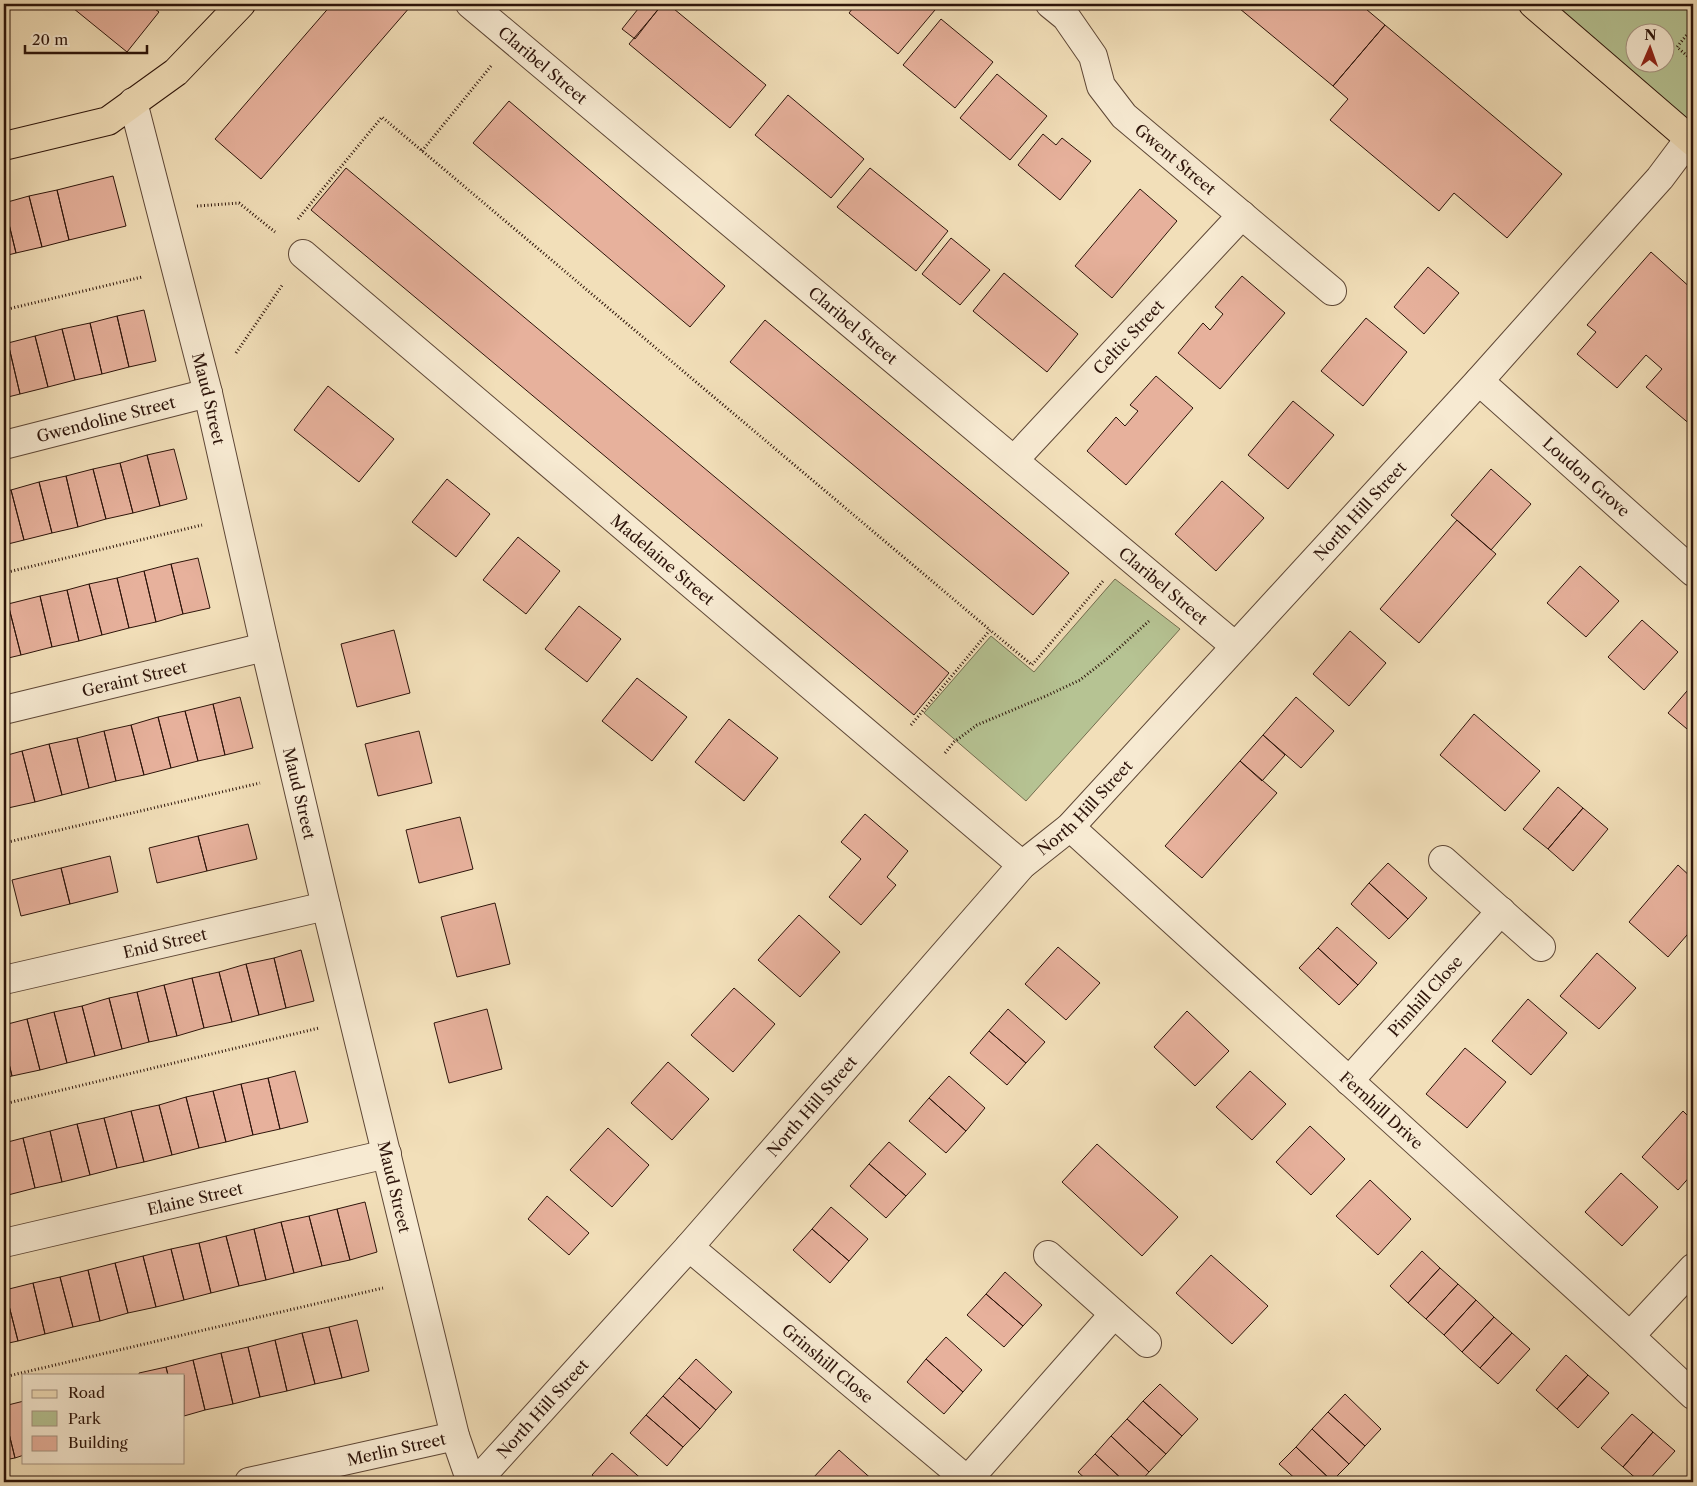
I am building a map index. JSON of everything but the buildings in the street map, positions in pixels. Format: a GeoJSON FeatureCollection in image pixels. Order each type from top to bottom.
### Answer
{"type":"FeatureCollection","features":[{"type":"Feature","properties":{"kind":"main road"},"geometry":{"type":"LineString","coordinates":[[4,146],[108,121],[176,72],[241,4]]}},
{"type":"Feature","properties":{"kind":"main road"},"geometry":{"type":"LineString","coordinates":[[1533,4],[1692,138]]}},
{"type":"Feature","properties":{"kind":"street","name":"Claribel Street"},"geometry":{"type":"LineString","coordinates":[[470,4],[1235,646]]}},
{"type":"Feature","properties":{"kind":"street","name":"Gwent Street"},"geometry":{"type":"LineString","coordinates":[[1050,4],[1066,17],[1093,56],[1101,86],[1124,116],[1332,291]]}},
{"type":"Feature","properties":{"kind":"street","name":"Maud Street"},"geometry":{"type":"LineString","coordinates":[[133,102],[208,392],[295,775],[455,1436],[471,1482]]}},
{"type":"Feature","properties":{"kind":"street","name":"North Hill Street"},"geometry":{"type":"LineString","coordinates":[[476,1482],[689,1247],[1022,865],[1070,827],[1479,381],[1654,184],[1692,138]]}},
{"type":"Feature","properties":{"kind":"street","name":"Celtic Street"},"geometry":{"type":"LineString","coordinates":[[1014,460],[1242,215]]}},
{"type":"Feature","properties":{"kind":"street","name":"Madelaine Street"},"geometry":{"type":"LineString","coordinates":[[293,246],[1022,865]]}},
{"type":"Feature","properties":{"kind":"street","name":"Loudon Grove"},"geometry":{"type":"LineString","coordinates":[[1479,381],[1693,572]]}},
{"type":"Feature","properties":{"kind":"street","name":"Gwendoline Street"},"geometry":{"type":"LineString","coordinates":[[4,445],[208,392]]}},
{"type":"Feature","properties":{"kind":"street","name":"Geraint Street"},"geometry":{"type":"LineString","coordinates":[[4,710],[265,647]]}},
{"type":"Feature","properties":{"kind":"street","name":"Fernhill Drive"},"geometry":{"type":"LineString","coordinates":[[1070,827],[1693,1395]]}},
{"type":"Feature","properties":{"kind":"street"},"geometry":{"type":"LineString","coordinates":[[1443,860],[1541,947]]}},
{"type":"Feature","properties":{"kind":"street","name":"Enid Street"},"geometry":{"type":"LineString","coordinates":[[4,980],[326,906]]}},
{"type":"Feature","properties":{"kind":"street","name":"Pimhill Close"},"geometry":{"type":"LineString","coordinates":[[1349,1081],[1501,911]]}},
{"type":"Feature","properties":{"kind":"street","name":"Elaine Street"},"geometry":{"type":"LineString","coordinates":[[4,1243],[387,1154]]}},
{"type":"Feature","properties":{"kind":"street","name":"Grinshill Close"},"geometry":{"type":"LineString","coordinates":[[689,1247],[967,1481],[1114,1314]]}},
{"type":"Feature","properties":{"kind":"street"},"geometry":{"type":"LineString","coordinates":[[1048,1255],[1147,1344]]}},
{"type":"Feature","properties":{"kind":"street"},"geometry":{"type":"LineString","coordinates":[[1630,1336],[1693,1268]]}},
{"type":"Feature","properties":{"kind":"street","name":"Merlin Street"},"geometry":{"type":"LineString","coordinates":[[249,1482],[455,1436]]}},
{"type":"Feature","properties":{"kind":"path"},"geometry":{"type":"LineString","coordinates":[[1693,27],[1677,47],[1693,61]]}},
{"type":"Feature","properties":{"kind":"path"},"geometry":{"type":"LineString","coordinates":[[422,151],[513,40]]}},
{"type":"Feature","properties":{"kind":"path"},"geometry":{"type":"LineString","coordinates":[[208,392],[293,246],[382,117],[1032,665],[1126,554]]}},
{"type":"Feature","properties":{"kind":"path"},"geometry":{"type":"LineString","coordinates":[[161,209],[239,203],[293,246]]}},
{"type":"Feature","properties":{"kind":"path"},"geometry":{"type":"LineString","coordinates":[[4,310],[176,268]]}},
{"type":"Feature","properties":{"kind":"path"},"geometry":{"type":"LineString","coordinates":[[4,573],[236,516]]}},
{"type":"Feature","properties":{"kind":"path"},"geometry":{"type":"LineString","coordinates":[[921,780],[954,742],[977,725],[1080,680],[1121,647],[1174,595]]}},
{"type":"Feature","properties":{"kind":"path"},"geometry":{"type":"LineString","coordinates":[[889,752],[990,630]]}},
{"type":"Feature","properties":{"kind":"path"},"geometry":{"type":"LineString","coordinates":[[4,843],[295,775]]}},
{"type":"Feature","properties":{"kind":"path"},"geometry":{"type":"LineString","coordinates":[[4,1104],[354,1019]]}},
{"type":"Feature","properties":{"kind":"path"},"geometry":{"type":"LineString","coordinates":[[4,1377],[417,1280]]}},
{"type":"Feature","properties":{"kind":"green space"},"geometry":{"type":"Polygon","coordinates":[[[1533,4],[1693,4],[1693,142],[1533,4]]]}},
{"type":"Feature","properties":{"kind":"green space"},"geometry":{"type":"Polygon","coordinates":[[[1115,579],[1180,629],[1026,801],[924,713],[991,636],[1034,672],[1115,579]]]}}]}
